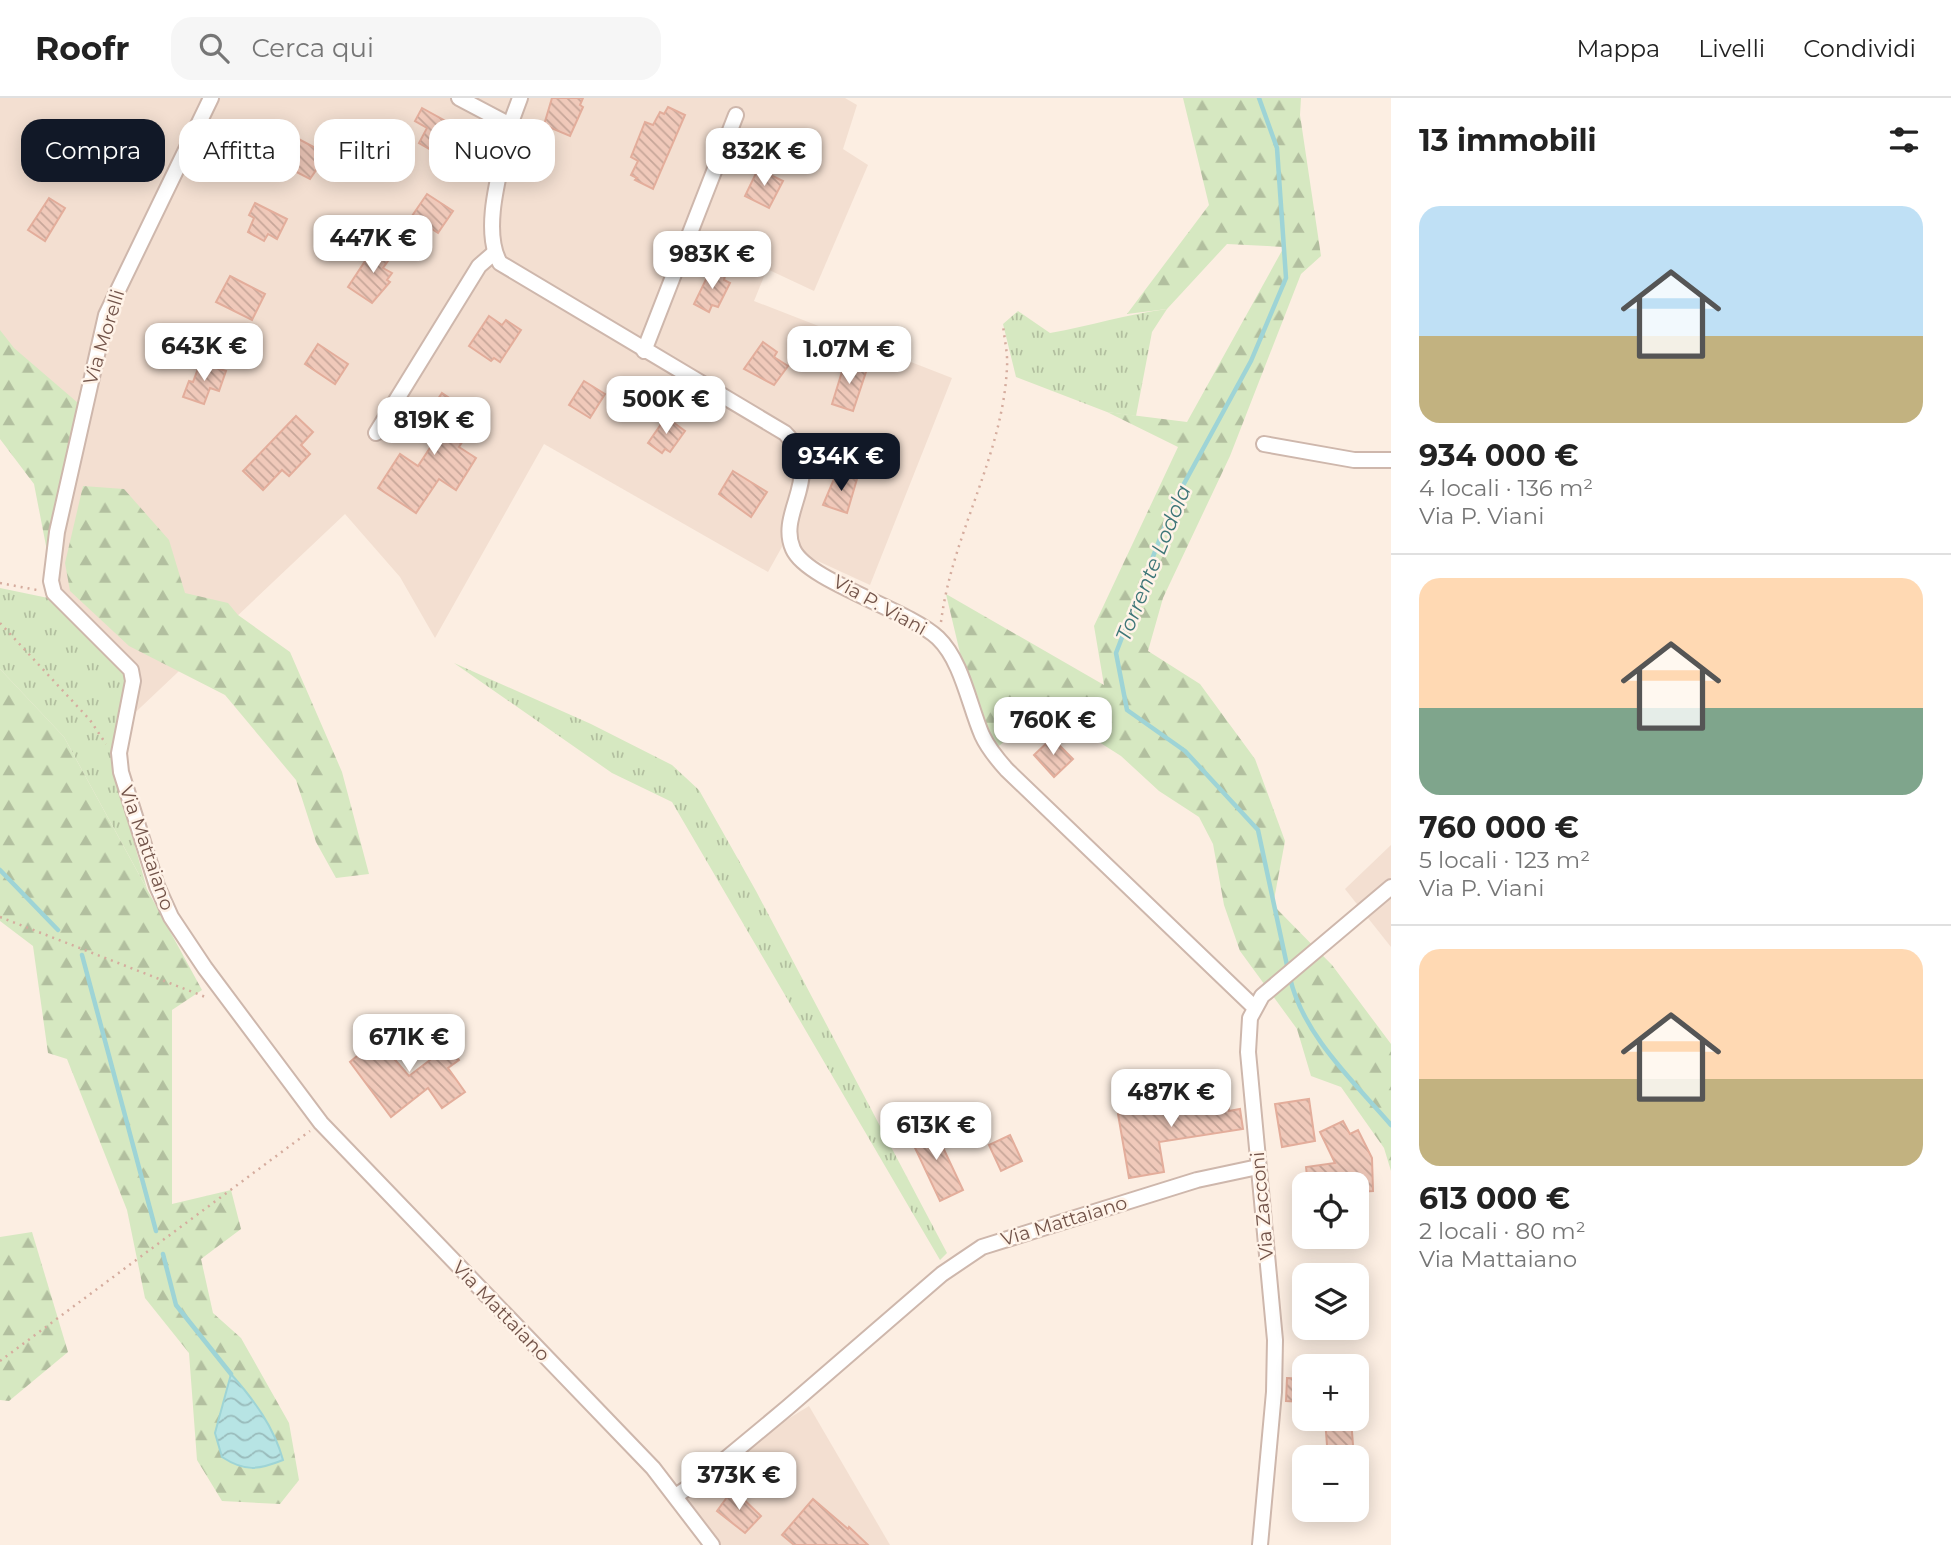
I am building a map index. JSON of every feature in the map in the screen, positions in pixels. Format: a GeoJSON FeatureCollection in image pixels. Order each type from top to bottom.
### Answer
{"type":"FeatureCollection","features":[{"type":"Feature","properties":{"kind":"street","name":"Via Morelli"},"geometry":{"type":"LineString","coordinates":[[54,593],[51,581],[57,531],[106,315],[211,98]]}},
{"type":"Feature","properties":{"kind":"street"},"geometry":{"type":"LineString","coordinates":[[459,98],[499,119]]}},
{"type":"Feature","properties":{"kind":"street"},"geometry":{"type":"LineString","coordinates":[[512,119],[520,98]]}},
{"type":"Feature","properties":{"kind":"street"},"geometry":{"type":"LineString","coordinates":[[644,351],[736,116]]}},
{"type":"Feature","properties":{"kind":"street"},"geometry":{"type":"LineString","coordinates":[[376,433],[479,266],[494,253],[492,216],[499,182]]}},
{"type":"Feature","properties":{"kind":"street","name":"Via P. Viani"},"geometry":{"type":"LineString","coordinates":[[494,253],[508,270],[785,433],[797,445],[802,467],[791,528],[791,546],[796,554],[820,573],[919,624],[939,639],[950,654],[983,737],[999,761],[1258,1002]]}},
{"type":"Feature","properties":{"kind":"street"},"geometry":{"type":"LineString","coordinates":[[1264,444],[1354,460],[1391,460]]}},
{"type":"Feature","properties":{"kind":"street","name":"Via Mattaiano"},"geometry":{"type":"LineString","coordinates":[[54,593],[131,670],[133,681],[118,753],[121,772],[157,886],[171,917],[205,968],[321,1123],[677,1496],[787,1408],[942,1274],[982,1247],[1197,1180],[1258,1167]]}},
{"type":"Feature","properties":{"kind":"street"},"geometry":{"type":"LineString","coordinates":[[1258,1002],[1391,887]]}},
{"type":"Feature","properties":{"kind":"street","name":"Via Zacconi"},"geometry":{"type":"LineString","coordinates":[[1258,1002],[1248,1027],[1248,1052],[1275,1340],[1274,1392],[1260,1545]]}},
{"type":"Feature","properties":{"kind":"street"},"geometry":{"type":"LineString","coordinates":[[677,1496],[712,1545]]}},
{"type":"Feature","properties":{"kind":"path"},"geometry":{"type":"LineString","coordinates":[[939,639],[948,587],[994,441],[1002,404],[1008,364],[1003,324]]}},
{"type":"Feature","properties":{"kind":"path"},"geometry":{"type":"LineString","coordinates":[[0,583],[54,593]]}},
{"type":"Feature","properties":{"kind":"path"},"geometry":{"type":"LineString","coordinates":[[0,623],[90,720],[104,742],[118,753]]}},
{"type":"Feature","properties":{"kind":"path"},"geometry":{"type":"LineString","coordinates":[[0,917],[209,998]]}},
{"type":"Feature","properties":{"kind":"path"},"geometry":{"type":"LineString","coordinates":[[0,1361],[321,1123]]}},
{"type":"Feature","properties":{"kind":"shaded area"},"geometry":{"type":"Polygon","coordinates":[[[0,98],[845,98],[857,105],[843,149],[868,165],[814,291],[767,269],[754,301],[952,378],[870,585],[783,545],[768,572],[544,444],[435,638],[400,577],[345,514],[122,725],[131,693],[54,593],[57,532],[0,375],[0,98]]]}},
{"type":"Feature","properties":{"kind":"shaded area"},"geometry":{"type":"Polygon","coordinates":[[[1391,845],[1391,947],[1345,889],[1391,845]]]}},
{"type":"Feature","properties":{"kind":"shaded area"},"geometry":{"type":"Polygon","coordinates":[[[809,1406],[890,1545],[704,1545],[671,1491],[809,1406]]]}},
{"type":"Feature","properties":{"kind":"green space"},"geometry":{"type":"Polygon","coordinates":[[[1183,98],[1301,98],[1300,115],[1321,256],[1301,274],[1230,456],[1163,598],[1148,651],[1200,684],[1255,759],[1285,841],[1273,905],[1332,965],[1391,1044],[1391,1171],[1384,1148],[1341,1087],[1311,1076],[1297,1029],[1240,951],[1224,905],[1213,844],[1199,817],[1159,791],[1121,756],[1044,707],[992,752],[975,716],[946,594],[1104,685],[1094,626],[1178,447],[1107,412],[1187,422],[1284,247],[1227,244],[1167,309],[1127,314],[1209,205],[1183,98]]]}},
{"type":"Feature","properties":{"kind":"green space"},"geometry":{"type":"Polygon","coordinates":[[[1167,309],[1152,332],[1136,416],[1107,412],[1016,377],[1003,324],[1018,311],[1050,333],[1167,309]]]}},
{"type":"Feature","properties":{"kind":"green space"},"geometry":{"type":"Polygon","coordinates":[[[0,330],[14,348],[78,403],[75,431],[47,551],[34,484],[0,439],[0,330]]]}},
{"type":"Feature","properties":{"kind":"green space"},"geometry":{"type":"Polygon","coordinates":[[[83,486],[124,489],[169,540],[185,593],[228,603],[238,615],[290,652],[342,772],[369,874],[336,878],[316,842],[296,780],[225,695],[129,646],[70,591],[65,563],[83,486]]]}},
{"type":"Feature","properties":{"kind":"green space"},"geometry":{"type":"Polygon","coordinates":[[[0,588],[53,599],[126,667],[128,687],[120,706],[112,764],[147,889],[64,737],[0,669],[0,588]]]}},
{"type":"Feature","properties":{"kind":"green space"},"geometry":{"type":"Polygon","coordinates":[[[454,663],[591,724],[672,765],[699,790],[756,891],[947,1253],[940,1260],[672,802],[612,773],[454,663]]]}},
{"type":"Feature","properties":{"kind":"green space"},"geometry":{"type":"Polygon","coordinates":[[[0,669],[64,737],[202,990],[172,1010],[172,1204],[231,1190],[241,1229],[201,1259],[213,1313],[241,1338],[289,1423],[299,1480],[280,1504],[222,1501],[197,1460],[189,1353],[145,1298],[127,1210],[67,1059],[48,1053],[33,946],[0,921],[0,669]]]}},
{"type":"Feature","properties":{"kind":"green space"},"geometry":{"type":"Polygon","coordinates":[[[32,1232],[68,1352],[9,1401],[0,1400],[0,1237],[32,1232]]]}},
{"type":"Feature","properties":{"kind":"water"},"geometry":{"type":"Polygon","coordinates":[[[231,1374],[262,1414],[283,1460],[252,1468],[222,1457],[215,1433],[231,1374]]]}},
{"type":"Feature","properties":{"kind":"building"},"geometry":{"type":"Polygon","coordinates":[[[552,98],[583,98],[580,105],[583,107],[570,136],[555,130],[555,119],[546,119],[552,98]]]}},
{"type":"Feature","properties":{"kind":"building"},"geometry":{"type":"Polygon","coordinates":[[[668,107],[685,115],[653,189],[631,175],[638,161],[631,157],[645,122],[653,125],[660,112],[664,114],[668,107]]]}},
{"type":"Feature","properties":{"kind":"building"},"geometry":{"type":"Polygon","coordinates":[[[422,108],[442,119],[429,119],[429,149],[419,143],[427,128],[415,121],[422,108]]]}},
{"type":"Feature","properties":{"kind":"building"},"geometry":{"type":"Polygon","coordinates":[[[300,140],[314,147],[314,173],[310,179],[300,174],[300,140]]]}},
{"type":"Feature","properties":{"kind":"building"},"geometry":{"type":"Polygon","coordinates":[[[758,169],[783,181],[769,208],[745,196],[758,169]]]}},
{"type":"Feature","properties":{"kind":"building"},"geometry":{"type":"Polygon","coordinates":[[[427,194],[453,211],[438,233],[412,216],[427,194]]]}},
{"type":"Feature","properties":{"kind":"building"},"geometry":{"type":"Polygon","coordinates":[[[49,198],[65,208],[45,241],[28,230],[49,198]]]}},
{"type":"Feature","properties":{"kind":"building"},"geometry":{"type":"Polygon","coordinates":[[[255,203],[287,219],[277,239],[268,234],[264,241],[248,232],[254,218],[249,215],[255,203]]]}},
{"type":"Feature","properties":{"kind":"building"},"geometry":{"type":"Polygon","coordinates":[[[375,246],[379,249],[381,246],[393,254],[383,268],[392,273],[387,280],[390,282],[372,303],[348,287],[375,246]]]}},
{"type":"Feature","properties":{"kind":"building"},"geometry":{"type":"Polygon","coordinates":[[[711,269],[725,276],[724,280],[730,283],[718,307],[712,305],[709,312],[694,304],[711,269]]]}},
{"type":"Feature","properties":{"kind":"building"},"geometry":{"type":"Polygon","coordinates":[[[230,276],[265,294],[252,320],[216,302],[230,276]]]}},
{"type":"Feature","properties":{"kind":"building"},"geometry":{"type":"Polygon","coordinates":[[[489,316],[502,325],[506,320],[521,330],[500,362],[494,358],[491,361],[469,346],[489,316]]]}},
{"type":"Feature","properties":{"kind":"building"},"geometry":{"type":"Polygon","coordinates":[[[763,342],[777,352],[774,357],[788,366],[774,385],[744,369],[763,342]]]}},
{"type":"Feature","properties":{"kind":"building"},"geometry":{"type":"Polygon","coordinates":[[[318,344],[348,364],[335,384],[305,364],[318,344]]]}},
{"type":"Feature","properties":{"kind":"building"},"geometry":{"type":"Polygon","coordinates":[[[845,362],[867,369],[853,411],[832,404],[845,362]]]}},
{"type":"Feature","properties":{"kind":"building"},"geometry":{"type":"Polygon","coordinates":[[[200,363],[226,371],[219,391],[210,388],[204,404],[183,397],[189,381],[193,382],[200,363]]]}},
{"type":"Feature","properties":{"kind":"building"},"geometry":{"type":"Polygon","coordinates":[[[584,381],[605,394],[590,418],[569,405],[584,381]]]}},
{"type":"Feature","properties":{"kind":"building"},"geometry":{"type":"Polygon","coordinates":[[[442,393],[478,417],[459,447],[476,458],[456,490],[439,479],[416,513],[378,488],[400,454],[418,466],[439,434],[422,423],[442,393]]]}},
{"type":"Feature","properties":{"kind":"building"},"geometry":{"type":"Polygon","coordinates":[[[296,416],[313,432],[301,445],[310,454],[289,476],[282,470],[263,490],[243,471],[296,416]]]}},
{"type":"Feature","properties":{"kind":"building"},"geometry":{"type":"Polygon","coordinates":[[[666,417],[685,431],[670,452],[665,449],[662,453],[648,443],[666,417]]]}},
{"type":"Feature","properties":{"kind":"building"},"geometry":{"type":"Polygon","coordinates":[[[733,471],[767,492],[751,517],[719,494],[733,471]]]}},
{"type":"Feature","properties":{"kind":"building"},"geometry":{"type":"Polygon","coordinates":[[[837,472],[857,479],[847,513],[823,505],[837,472]]]}},
{"type":"Feature","properties":{"kind":"building"},"geometry":{"type":"Polygon","coordinates":[[[1052,738],[1073,759],[1054,777],[1034,755],[1052,738]]]}},
{"type":"Feature","properties":{"kind":"building"},"geometry":{"type":"Polygon","coordinates":[[[422,1023],[443,1051],[449,1047],[459,1060],[448,1068],[465,1092],[442,1108],[428,1088],[391,1117],[350,1062],[377,1039],[409,1076],[430,1060],[410,1032],[422,1023]]]}},
{"type":"Feature","properties":{"kind":"building"},"geometry":{"type":"Polygon","coordinates":[[[1211,1092],[1213,1106],[1228,1103],[1229,1111],[1240,1109],[1243,1129],[1159,1142],[1164,1172],[1129,1178],[1118,1114],[1163,1106],[1162,1100],[1211,1092]]]}},
{"type":"Feature","properties":{"kind":"building"},"geometry":{"type":"Polygon","coordinates":[[[1309,1099],[1315,1141],[1282,1147],[1275,1104],[1309,1099]]]}},
{"type":"Feature","properties":{"kind":"building"},"geometry":{"type":"Polygon","coordinates":[[[1343,1121],[1350,1134],[1358,1130],[1372,1158],[1373,1191],[1369,1191],[1369,1172],[1307,1172],[1306,1167],[1335,1163],[1320,1132],[1343,1121]]]}},
{"type":"Feature","properties":{"kind":"building"},"geometry":{"type":"Polygon","coordinates":[[[931,1122],[963,1190],[940,1201],[908,1133],[931,1122]]]}},
{"type":"Feature","properties":{"kind":"building"},"geometry":{"type":"Polygon","coordinates":[[[1010,1135],[1022,1161],[1001,1171],[989,1145],[1010,1135]]]}},
{"type":"Feature","properties":{"kind":"building"},"geometry":{"type":"Polygon","coordinates":[[[1287,1378],[1292,1378],[1292,1401],[1286,1401],[1287,1378]]]}},
{"type":"Feature","properties":{"kind":"building"},"geometry":{"type":"Polygon","coordinates":[[[1326,1431],[1352,1431],[1353,1445],[1327,1445],[1326,1431]]]}},
{"type":"Feature","properties":{"kind":"building"},"geometry":{"type":"Polygon","coordinates":[[[733,1489],[761,1516],[745,1533],[717,1511],[733,1489]]]}},
{"type":"Feature","properties":{"kind":"building"},"geometry":{"type":"Polygon","coordinates":[[[813,1499],[868,1545],[794,1545],[782,1535],[813,1499]]]}},
{"type":"Feature","properties":{"kind":"waterway","name":"Torrente Lodola"},"geometry":{"type":"LineString","coordinates":[[1259,98],[1277,148],[1286,278],[1251,361],[1174,502],[1116,653],[1127,710],[1185,751],[1258,830],[1288,970]]}},
{"type":"Feature","properties":{"kind":"waterway"},"geometry":{"type":"LineString","coordinates":[[0,870],[58,930]]}},
{"type":"Feature","properties":{"kind":"waterway"},"geometry":{"type":"LineString","coordinates":[[82,955],[156,1231]]}},
{"type":"Feature","properties":{"kind":"waterway","name":"Torrente Lodola"},"geometry":{"type":"LineString","coordinates":[[1290,978],[1306,1019],[1318,1038],[1346,1075],[1391,1125]]}},
{"type":"Feature","properties":{"kind":"waterway"},"geometry":{"type":"LineString","coordinates":[[163,1254],[176,1305],[231,1374]]}}]}
